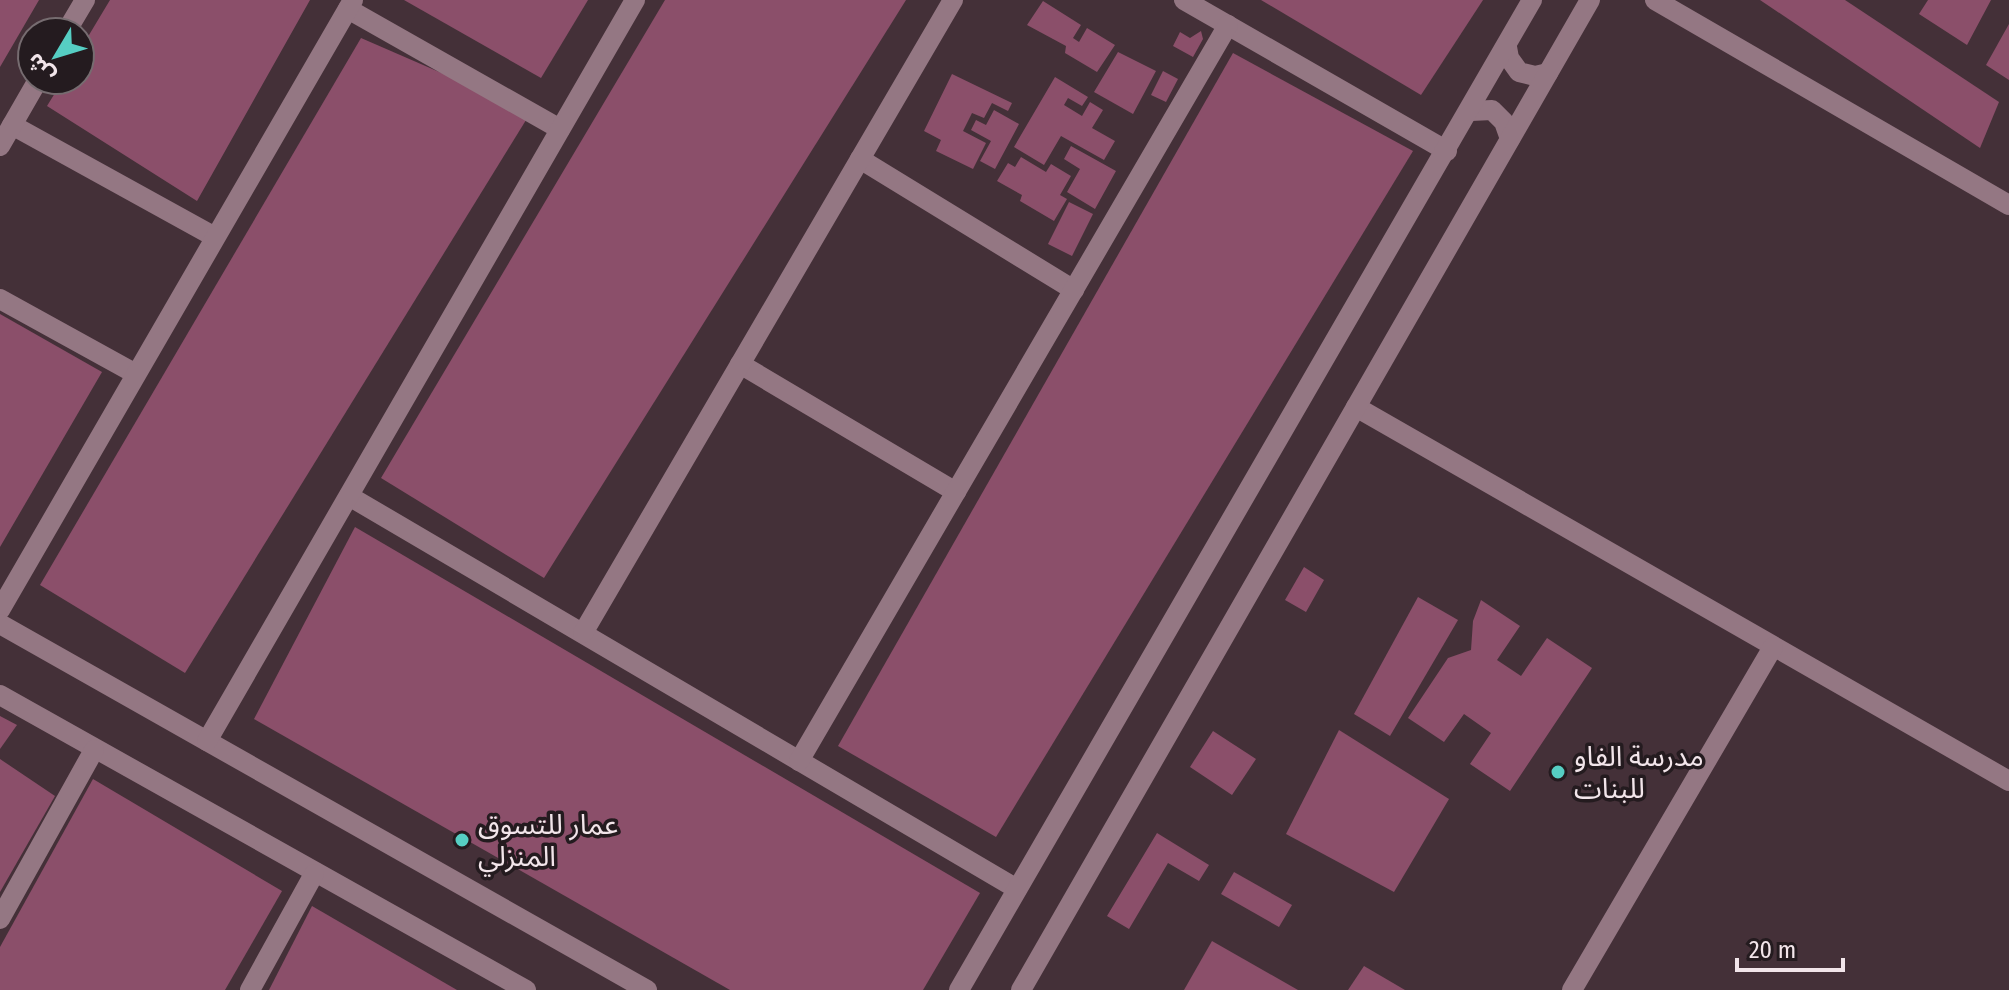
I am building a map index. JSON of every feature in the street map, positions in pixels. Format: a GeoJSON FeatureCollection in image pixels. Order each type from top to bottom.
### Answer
{"type":"FeatureCollection","features":[{"type":"Feature","properties":{"kind":"street"},"geometry":{"type":"LineString","coordinates":[[207,741],[635,0]]}},
{"type":"Feature","properties":{"kind":"street"},"geometry":{"type":"LineString","coordinates":[[583,633],[953,0]]}},
{"type":"Feature","properties":{"kind":"street"},"geometry":{"type":"LineString","coordinates":[[1184,0],[1447,151]]}},
{"type":"Feature","properties":{"kind":"street"},"geometry":{"type":"LineString","coordinates":[[959,990],[1471,111],[1532,0]]}},
{"type":"Feature","properties":{"kind":"street"},"geometry":{"type":"LineString","coordinates":[[1021,990],[1590,0]]}},
{"type":"Feature","properties":{"kind":"street"},"geometry":{"type":"LineString","coordinates":[[1655,0],[2009,205]]}},
{"type":"Feature","properties":{"kind":"street"},"geometry":{"type":"LineString","coordinates":[[0,610],[350,5],[560,129]]}},
{"type":"Feature","properties":{"kind":"street"},"geometry":{"type":"LineString","coordinates":[[799,761],[1228,25]]}},
{"type":"Feature","properties":{"kind":"street"},"geometry":{"type":"LineString","coordinates":[[1507,47],[1509,58],[1519,72],[1535,76],[1548,73]]}},
{"type":"Feature","properties":{"kind":"street"},"geometry":{"type":"LineString","coordinates":[[0,146],[29,96]]}},
{"type":"Feature","properties":{"kind":"street"},"geometry":{"type":"LineString","coordinates":[[1471,111],[1492,110],[1504,122],[1510,139]]}},
{"type":"Feature","properties":{"kind":"street"},"geometry":{"type":"LineString","coordinates":[[12,125],[215,237]]}},
{"type":"Feature","properties":{"kind":"street"},"geometry":{"type":"LineString","coordinates":[[860,159],[1074,290]]}},
{"type":"Feature","properties":{"kind":"street"},"geometry":{"type":"LineString","coordinates":[[0,299],[136,374]]}},
{"type":"Feature","properties":{"kind":"street"},"geometry":{"type":"LineString","coordinates":[[740,364],[956,492]]}},
{"type":"Feature","properties":{"kind":"street"},"geometry":{"type":"LineString","coordinates":[[1356,407],[2009,781]]}},
{"type":"Feature","properties":{"kind":"street"},"geometry":{"type":"LineString","coordinates":[[349,496],[1017,889]]}},
{"type":"Feature","properties":{"kind":"street"},"geometry":{"type":"LineString","coordinates":[[0,624],[647,990]]}},
{"type":"Feature","properties":{"kind":"street"},"geometry":{"type":"LineString","coordinates":[[1572,990],[1773,647]]}},
{"type":"Feature","properties":{"kind":"street"},"geometry":{"type":"LineString","coordinates":[[0,695],[314,874],[526,990]]}},
{"type":"Feature","properties":{"kind":"street"},"geometry":{"type":"LineString","coordinates":[[0,919],[94,750]]}},
{"type":"Feature","properties":{"kind":"street"},"geometry":{"type":"LineString","coordinates":[[250,990],[314,874]]}},
{"type":"Feature","properties":{"kind":"building"},"geometry":{"type":"Polygon","coordinates":[[[0,0],[39,0],[30,16],[16,16],[16,40],[0,67],[0,0]]]}},
{"type":"Feature","properties":{"kind":"building"},"geometry":{"type":"Polygon","coordinates":[[[110,0],[310,0],[197,201],[47,106],[53,96],[96,96],[96,23],[110,0]]]}},
{"type":"Feature","properties":{"kind":"building"},"geometry":{"type":"Polygon","coordinates":[[[404,0],[588,0],[541,78],[404,0]]]}},
{"type":"Feature","properties":{"kind":"building"},"geometry":{"type":"Polygon","coordinates":[[[665,0],[906,0],[544,578],[381,478],[665,0]]]}},
{"type":"Feature","properties":{"kind":"building"},"geometry":{"type":"Polygon","coordinates":[[[1261,0],[1483,0],[1421,95],[1261,0]]]}},
{"type":"Feature","properties":{"kind":"building"},"geometry":{"type":"Polygon","coordinates":[[[1760,0],[1845,0],[1999,102],[1980,148],[1760,0]]]}},
{"type":"Feature","properties":{"kind":"building"},"geometry":{"type":"Polygon","coordinates":[[[1928,0],[1991,0],[1967,45],[1919,14],[1928,0]]]}},
{"type":"Feature","properties":{"kind":"building"},"geometry":{"type":"Polygon","coordinates":[[[1043,1],[1081,25],[1073,38],[1079,42],[1087,28],[1115,45],[1097,72],[1065,53],[1066,46],[1027,25],[1043,1]]]}},
{"type":"Feature","properties":{"kind":"building"},"geometry":{"type":"Polygon","coordinates":[[[2009,24],[2009,80],[1986,65],[2009,24]]]}},
{"type":"Feature","properties":{"kind":"building"},"geometry":{"type":"Polygon","coordinates":[[[1201,31],[1203,39],[1193,57],[1173,46],[1180,32],[1190,38],[1201,31]]]}},
{"type":"Feature","properties":{"kind":"building"},"geometry":{"type":"Polygon","coordinates":[[[361,38],[531,112],[185,673],[40,585],[361,38]]]}},
{"type":"Feature","properties":{"kind":"building"},"geometry":{"type":"Polygon","coordinates":[[[1118,52],[1156,71],[1133,114],[1094,92],[1118,52]]]}},
{"type":"Feature","properties":{"kind":"building"},"geometry":{"type":"Polygon","coordinates":[[[1233,53],[1413,151],[996,837],[838,746],[1233,53]]]}},
{"type":"Feature","properties":{"kind":"building"},"geometry":{"type":"Polygon","coordinates":[[[1163,71],[1178,79],[1166,102],[1151,95],[1163,71]]]}},
{"type":"Feature","properties":{"kind":"building"},"geometry":{"type":"Polygon","coordinates":[[[952,74],[1012,103],[1008,111],[992,103],[984,118],[972,113],[963,131],[986,143],[973,169],[936,151],[941,140],[924,131],[952,74]]]}},
{"type":"Feature","properties":{"kind":"building"},"geometry":{"type":"Polygon","coordinates":[[[1055,77],[1088,97],[1082,106],[1068,98],[1064,105],[1082,116],[1090,102],[1103,110],[1092,128],[1115,141],[1104,160],[1061,136],[1044,165],[1014,147],[1055,77]]]}},
{"type":"Feature","properties":{"kind":"building"},"geometry":{"type":"Polygon","coordinates":[[[994,110],[1019,124],[995,169],[980,161],[991,141],[971,130],[976,120],[986,125],[994,110]]]}},
{"type":"Feature","properties":{"kind":"building"},"geometry":{"type":"Polygon","coordinates":[[[1071,146],[1116,171],[1095,209],[1067,192],[1080,169],[1064,159],[1071,146]]]}},
{"type":"Feature","properties":{"kind":"building"},"geometry":{"type":"Polygon","coordinates":[[[1021,157],[1046,172],[1051,164],[1071,176],[1060,195],[1067,199],[1054,221],[1020,201],[1022,195],[997,181],[1008,163],[1015,167],[1021,157]]]}},
{"type":"Feature","properties":{"kind":"building"},"geometry":{"type":"Polygon","coordinates":[[[1069,202],[1093,214],[1072,256],[1048,244],[1069,202]]]}},
{"type":"Feature","properties":{"kind":"building"},"geometry":{"type":"Polygon","coordinates":[[[0,314],[102,372],[0,547],[0,314]]]}},
{"type":"Feature","properties":{"kind":"building"},"geometry":{"type":"Polygon","coordinates":[[[355,527],[980,893],[923,990],[730,990],[254,719],[355,527]]]}},
{"type":"Feature","properties":{"kind":"building"},"geometry":{"type":"Polygon","coordinates":[[[1304,567],[1324,580],[1306,612],[1285,600],[1304,567]]]}},
{"type":"Feature","properties":{"kind":"building"},"geometry":{"type":"Polygon","coordinates":[[[1418,597],[1458,620],[1390,736],[1354,714],[1418,597]]]}},
{"type":"Feature","properties":{"kind":"building"},"geometry":{"type":"Polygon","coordinates":[[[1481,600],[1520,626],[1497,660],[1521,676],[1547,638],[1592,668],[1510,791],[1470,764],[1491,733],[1464,714],[1444,742],[1408,718],[1448,658],[1471,650],[1473,621],[1481,600]]]}},
{"type":"Feature","properties":{"kind":"building"},"geometry":{"type":"Polygon","coordinates":[[[0,716],[17,725],[0,749],[0,716]]]}},
{"type":"Feature","properties":{"kind":"building"},"geometry":{"type":"Polygon","coordinates":[[[1339,730],[1449,799],[1394,892],[1286,834],[1339,730]]]}},
{"type":"Feature","properties":{"kind":"building"},"geometry":{"type":"Polygon","coordinates":[[[1213,731],[1256,759],[1232,795],[1190,767],[1213,731]]]}},
{"type":"Feature","properties":{"kind":"building"},"geometry":{"type":"Polygon","coordinates":[[[0,759],[55,796],[0,892],[0,759]]]}},
{"type":"Feature","properties":{"kind":"building"},"geometry":{"type":"Polygon","coordinates":[[[93,779],[282,891],[225,990],[0,990],[0,947],[93,779]]]}},
{"type":"Feature","properties":{"kind":"building"},"geometry":{"type":"Polygon","coordinates":[[[1157,833],[1209,865],[1199,881],[1168,863],[1129,929],[1107,916],[1157,833]]]}},
{"type":"Feature","properties":{"kind":"building"},"geometry":{"type":"Polygon","coordinates":[[[1234,872],[1292,905],[1279,927],[1221,894],[1234,872]]]}},
{"type":"Feature","properties":{"kind":"building"},"geometry":{"type":"Polygon","coordinates":[[[312,906],[457,990],[269,990],[312,906]]]}},
{"type":"Feature","properties":{"kind":"building"},"geometry":{"type":"Polygon","coordinates":[[[1212,941],[1298,990],[1184,990],[1212,941]]]}},
{"type":"Feature","properties":{"kind":"building"},"geometry":{"type":"Polygon","coordinates":[[[1364,966],[1405,990],[1348,990],[1364,966]]]}},
{"type":"Feature","properties":{"kind":"place","name":"مدرسة الفاو للبنات"},"geometry":{"type":"Point","coordinates":[1558,772]}},
{"type":"Feature","properties":{"kind":"place","name":"عمار للتسوق المنزلي"},"geometry":{"type":"Point","coordinates":[462,840]}}]}
